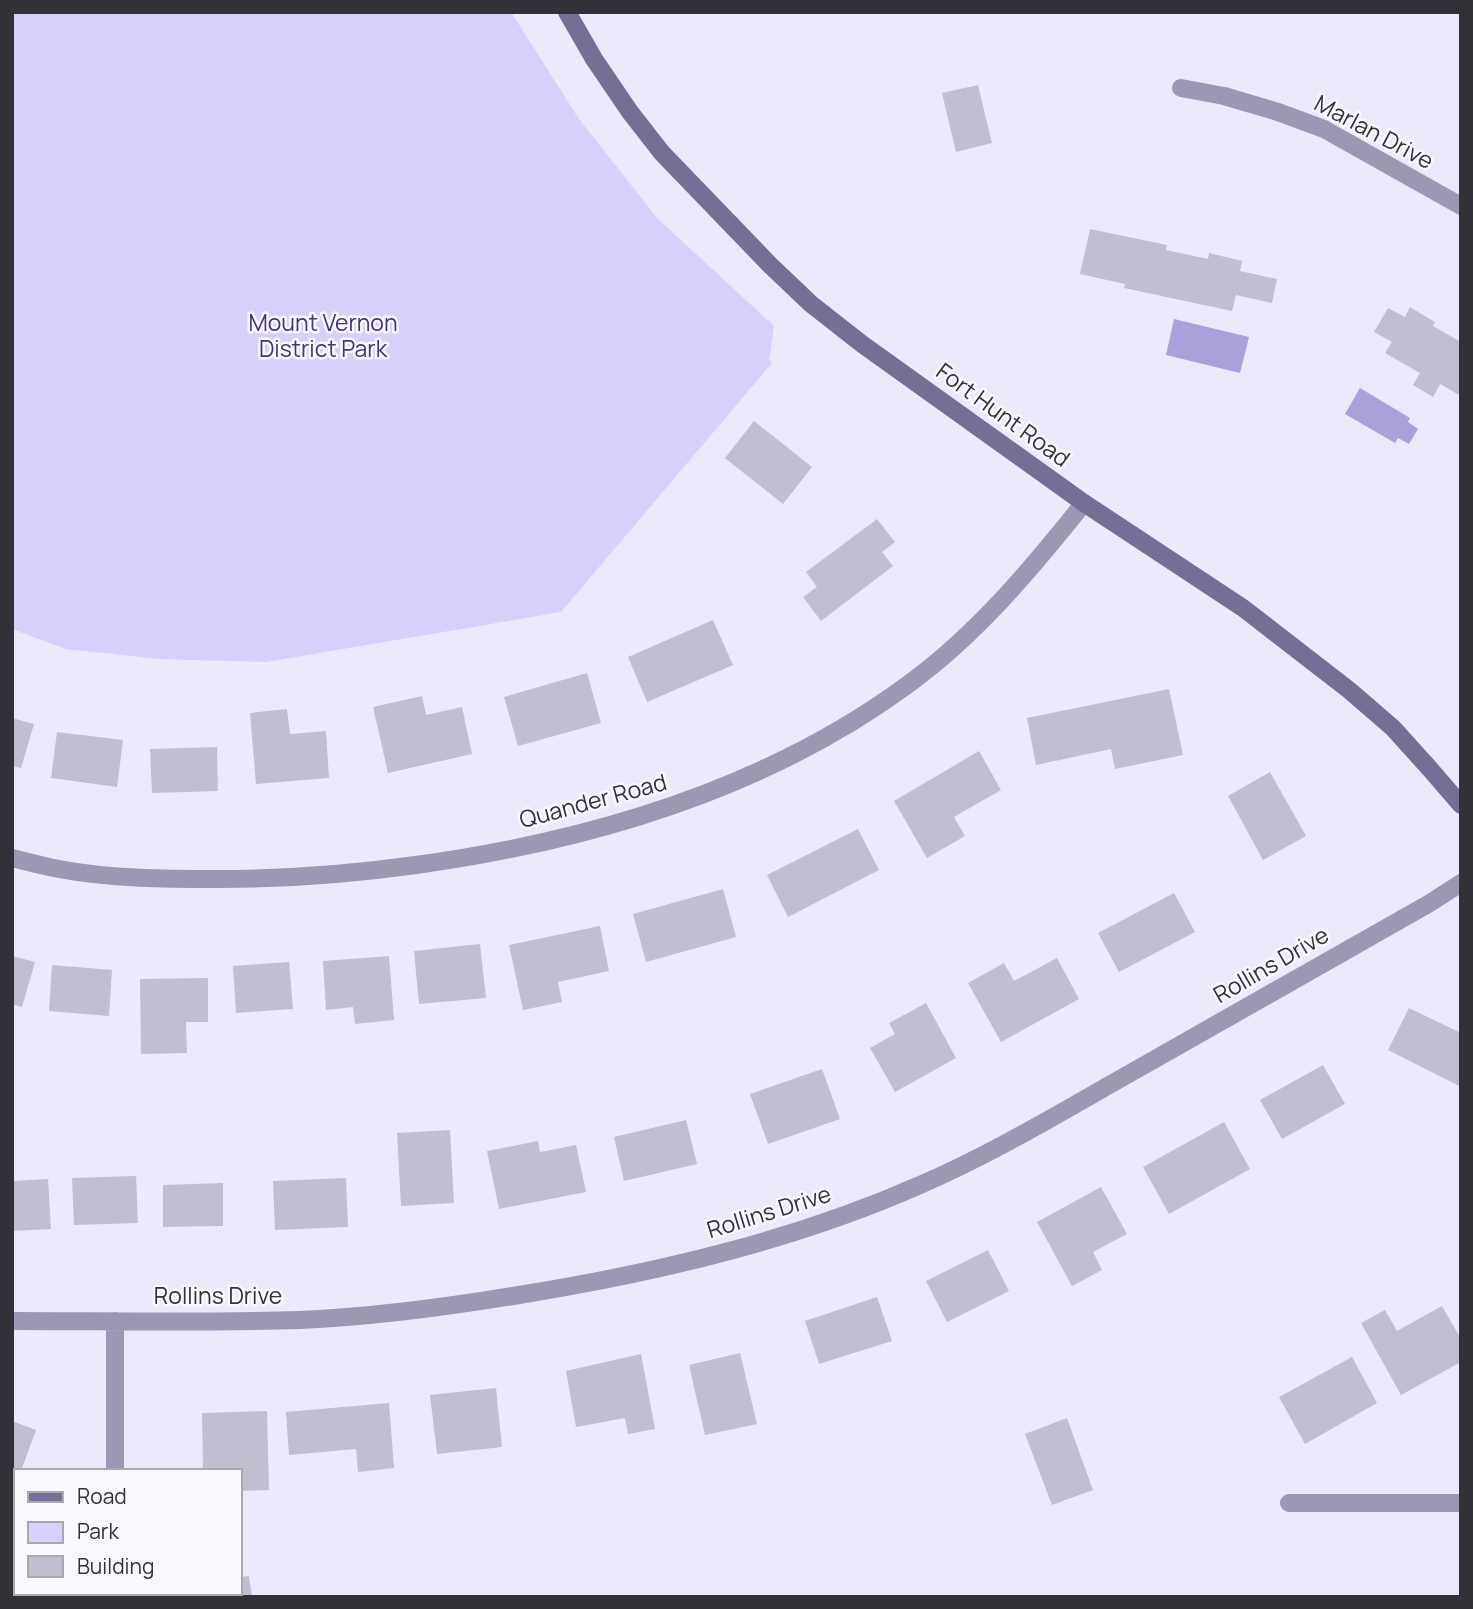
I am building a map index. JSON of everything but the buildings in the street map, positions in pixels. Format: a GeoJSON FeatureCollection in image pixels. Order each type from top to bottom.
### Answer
{"type":"FeatureCollection","features":[{"type":"Feature","properties":{"kind":"main road","name":"Fort Hunt Road"},"geometry":{"type":"LineString","coordinates":[[567,12],[601,70],[662,153],[811,304],[862,344],[1084,503],[1243,608],[1349,690],[1393,728],[1461,805]]}},
{"type":"Feature","properties":{"kind":"street","name":"Marlan Drive"},"geometry":{"type":"LineString","coordinates":[[1181,88],[1224,96],[1324,129],[1461,206]]}},
{"type":"Feature","properties":{"kind":"street","name":"Quander Road"},"geometry":{"type":"LineString","coordinates":[[12,858],[58,869],[148,879],[260,879],[360,873],[470,858],[575,835],[671,806],[765,769],[843,729],[911,683],[970,634],[1026,575],[1084,503]]}},
{"type":"Feature","properties":{"kind":"street","name":"Rollins Drive"},"geometry":{"type":"LineString","coordinates":[[12,1321],[302,1320],[390,1313],[576,1286],[673,1265],[826,1222],[919,1185],[1009,1142],[1461,883]]}},
{"type":"Feature","properties":{"kind":"street"},"geometry":{"type":"LineString","coordinates":[[115,1469],[116,1321]]}},
{"type":"Feature","properties":{"kind":"street"},"geometry":{"type":"LineString","coordinates":[[1289,1503],[1461,1503]]}},
{"type":"Feature","properties":{"kind":"green space","name":"Mount Vernon District Park"},"geometry":{"type":"Polygon","coordinates":[[[12,12],[511,12],[579,119],[658,219],[774,326],[769,360],[772,363],[561,612],[266,662],[160,659],[66,649],[12,629],[12,12]]]}},
{"type":"Feature","properties":{"kind":"shaded area"},"geometry":{"type":"Polygon","coordinates":[[[1174,319],[1249,337],[1240,373],[1166,355],[1174,319]]]}},
{"type":"Feature","properties":{"kind":"shaded area"},"geometry":{"type":"Polygon","coordinates":[[[1360,388],[1410,418],[1408,422],[1418,429],[1409,444],[1398,438],[1395,443],[1345,414],[1360,388]]]}}]}
